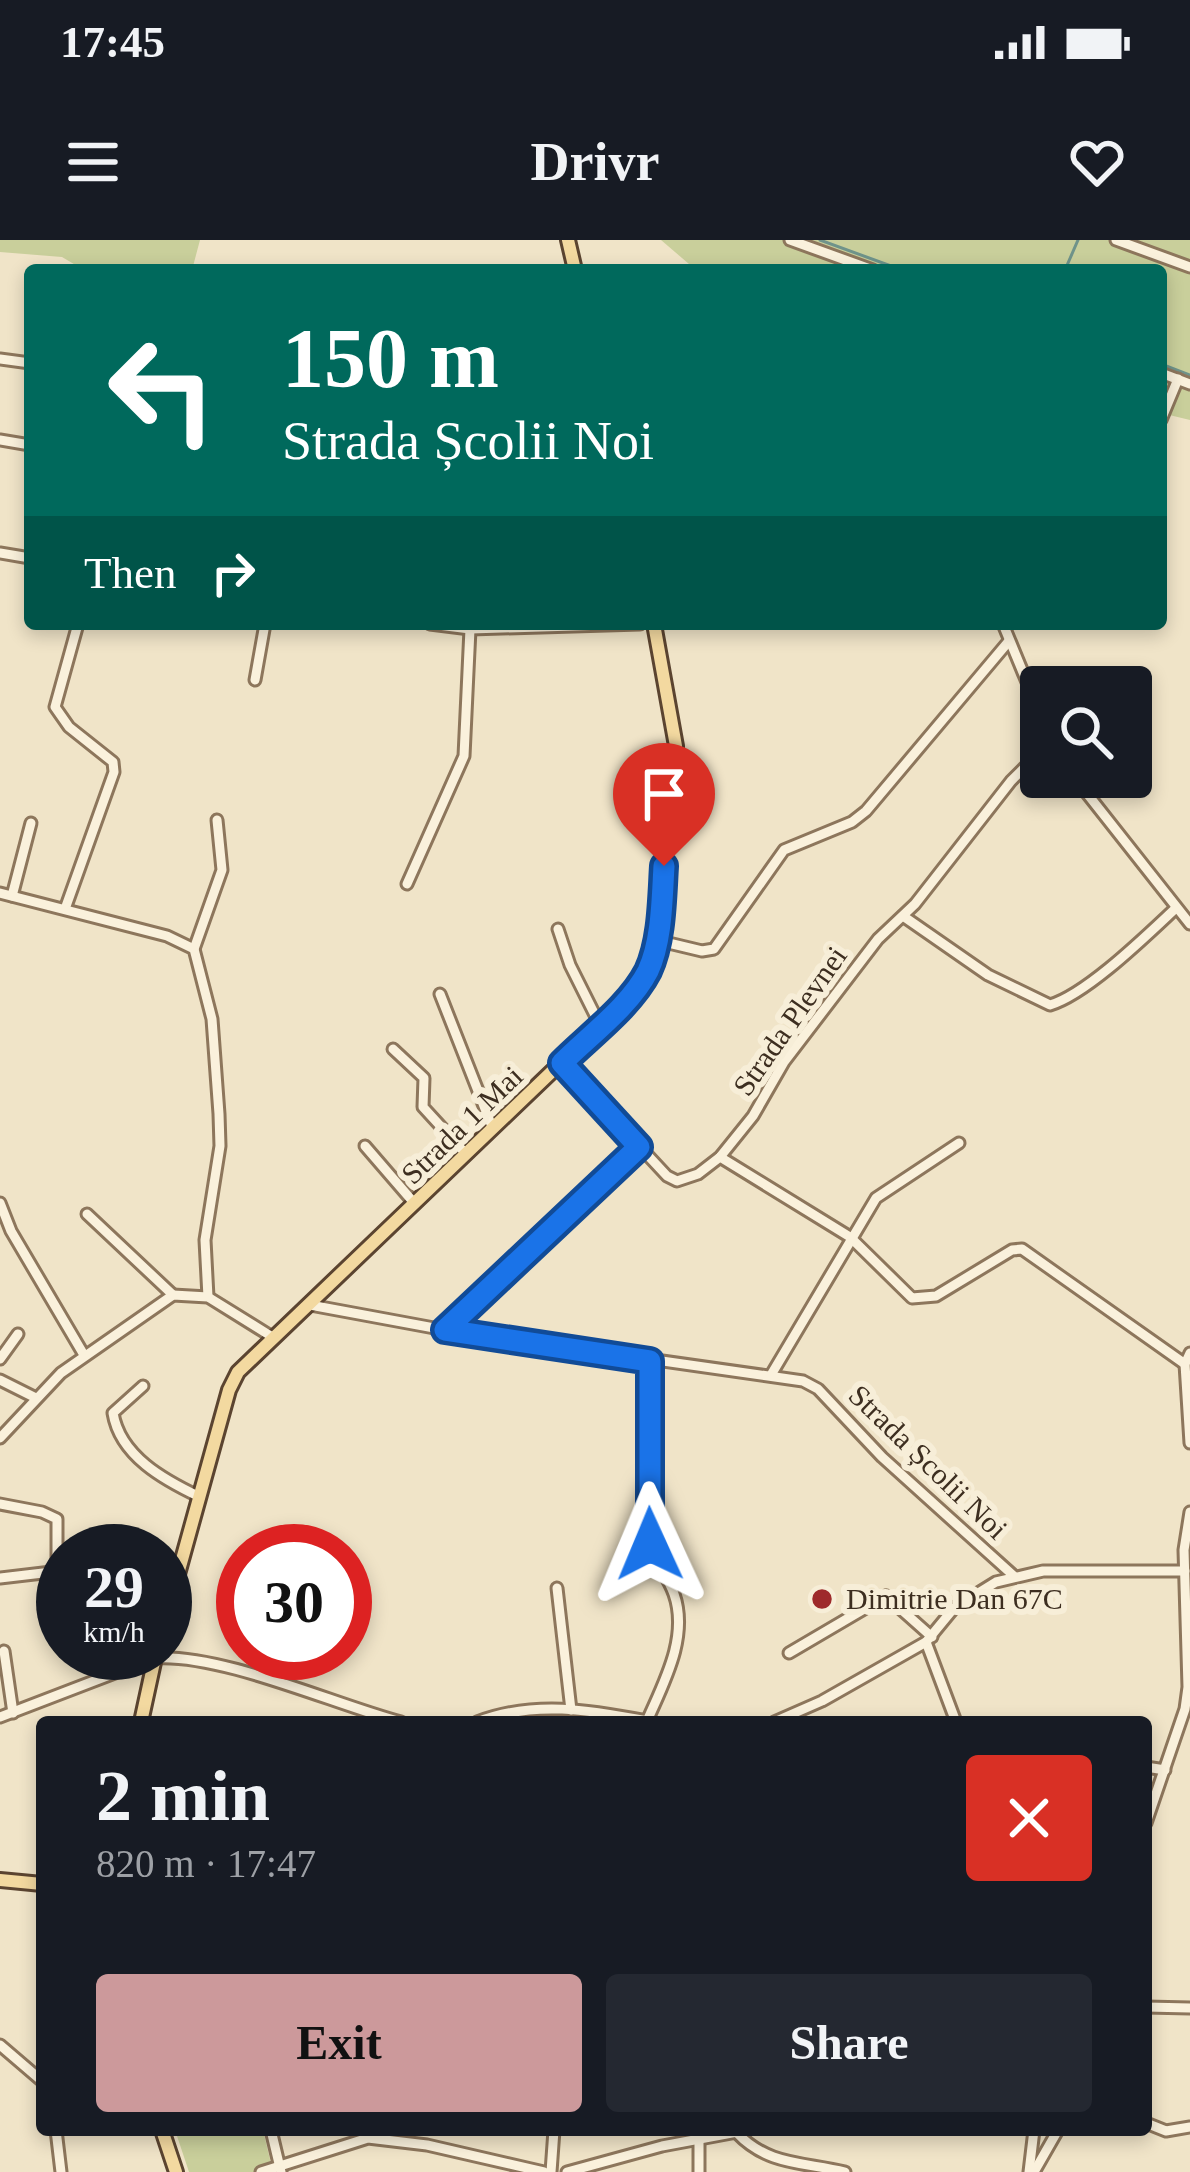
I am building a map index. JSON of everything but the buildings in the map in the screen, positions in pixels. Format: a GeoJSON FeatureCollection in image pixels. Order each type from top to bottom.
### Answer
{"type":"FeatureCollection","features":[{"type":"Feature","properties":{"kind":"main road","name":"Strada 1 Mai"},"geometry":{"type":"LineString","coordinates":[[192,1527],[232,1381],[562,1063],[633,993],[647,972],[656,940],[676,746],[655,630]]}},
{"type":"Feature","properties":{"kind":"main road"},"geometry":{"type":"LineString","coordinates":[[142,1716],[150,1680]]}},
{"type":"Feature","properties":{"kind":"main road"},"geometry":{"type":"LineString","coordinates":[[0,1880],[36,1884]]}},
{"type":"Feature","properties":{"kind":"main road"},"geometry":{"type":"LineString","coordinates":[[164,2136],[176,2172]]}},
{"type":"Feature","properties":{"kind":"street"},"geometry":{"type":"LineString","coordinates":[[790,240],[857,264]]}},
{"type":"Feature","properties":{"kind":"street"},"geometry":{"type":"LineString","coordinates":[[1116,240],[1190,267]]}},
{"type":"Feature","properties":{"kind":"street"},"geometry":{"type":"LineString","coordinates":[[1167,410],[1184,382]]}},
{"type":"Feature","properties":{"kind":"street"},"geometry":{"type":"LineString","coordinates":[[65,909],[114,772],[113,763],[69,728],[55,707],[76,630]]}},
{"type":"Feature","properties":{"kind":"street"},"geometry":{"type":"LineString","coordinates":[[255,680],[264,630]]}},
{"type":"Feature","properties":{"kind":"street"},"geometry":{"type":"LineString","coordinates":[[407,884],[464,756],[470,630]]}},
{"type":"Feature","properties":{"kind":"street"},"geometry":{"type":"LineString","coordinates":[[1005,630],[1020,667]]}},
{"type":"Feature","properties":{"kind":"street"},"geometry":{"type":"LineString","coordinates":[[656,940],[702,951],[714,949],[784,850],[866,812],[1009,641]]}},
{"type":"Feature","properties":{"kind":"street","name":"Strada Plevnei"},"geometry":{"type":"LineString","coordinates":[[719,1157],[753,1115],[825,1006],[1020,772]]}},
{"type":"Feature","properties":{"kind":"street"},"geometry":{"type":"LineString","coordinates":[[1090,798],[1190,924]]}},
{"type":"Feature","properties":{"kind":"street"},"geometry":{"type":"LineString","coordinates":[[208,1297],[205,1240],[220,1146],[219,1114],[212,1019],[194,949],[222,870],[217,820]]}},
{"type":"Feature","properties":{"kind":"street"},"geometry":{"type":"LineString","coordinates":[[32,823],[6,894],[180,940],[194,949]]}},
{"type":"Feature","properties":{"kind":"street"},"geometry":{"type":"LineString","coordinates":[[903,916],[988,975],[1050,1005],[1109,967],[1176,908]]}},
{"type":"Feature","properties":{"kind":"street"},"geometry":{"type":"LineString","coordinates":[[558,929],[600,1025]]}},
{"type":"Feature","properties":{"kind":"street"},"geometry":{"type":"LineString","coordinates":[[440,994],[493,1129]]}},
{"type":"Feature","properties":{"kind":"street"},"geometry":{"type":"LineString","coordinates":[[392,1049],[424,1078],[423,1107],[466,1154]]}},
{"type":"Feature","properties":{"kind":"street"},"geometry":{"type":"LineString","coordinates":[[562,1063],[667,1176],[677,1181],[698,1174],[719,1157],[850,1238],[912,1298],[936,1296],[1012,1250],[1028,1251],[1185,1364]]}},
{"type":"Feature","properties":{"kind":"street"},"geometry":{"type":"LineString","coordinates":[[771,1375],[876,1198],[959,1143]]}},
{"type":"Feature","properties":{"kind":"street"},"geometry":{"type":"LineString","coordinates":[[365,1146],[415,1204]]}},
{"type":"Feature","properties":{"kind":"street"},"geometry":{"type":"LineString","coordinates":[[445,1330],[639,1147]]}},
{"type":"Feature","properties":{"kind":"street"},"geometry":{"type":"LineString","coordinates":[[0,1203],[11,1232],[84,1355]]}},
{"type":"Feature","properties":{"kind":"street"},"geometry":{"type":"LineString","coordinates":[[87,1214],[173,1295]]}},
{"type":"Feature","properties":{"kind":"street"},"geometry":{"type":"LineString","coordinates":[[0,1438],[84,1355],[173,1295],[208,1297],[274,1338]]}},
{"type":"Feature","properties":{"kind":"street","name":"Strada Școlii Noi"},"geometry":{"type":"LineString","coordinates":[[310,1305],[445,1330],[803,1381],[818,1389],[882,1457],[1015,1577]]}},
{"type":"Feature","properties":{"kind":"street"},"geometry":{"type":"LineString","coordinates":[[0,1359],[18,1334]]}},
{"type":"Feature","properties":{"kind":"street"},"geometry":{"type":"LineString","coordinates":[[1190,1353],[1185,1364],[1190,1443]]}},
{"type":"Feature","properties":{"kind":"street"},"geometry":{"type":"LineString","coordinates":[[650,1361],[650,1544],[674,1592],[679,1626],[652,1716]]}},
{"type":"Feature","properties":{"kind":"street"},"geometry":{"type":"LineString","coordinates":[[0,1380],[36,1398]]}},
{"type":"Feature","properties":{"kind":"street"},"geometry":{"type":"LineString","coordinates":[[142,1387],[113,1412],[117,1428],[154,1475],[200,1497]]}},
{"type":"Feature","properties":{"kind":"street"},"geometry":{"type":"LineString","coordinates":[[0,1504],[57,1519],[57,1524]]}},
{"type":"Feature","properties":{"kind":"street"},"geometry":{"type":"LineString","coordinates":[[1152,1806],[1187,1709],[1185,1570],[1190,1512]]}},
{"type":"Feature","properties":{"kind":"street"},"geometry":{"type":"LineString","coordinates":[[797,1716],[929,1640],[963,1600],[1015,1577],[1043,1571],[1185,1570]]}},
{"type":"Feature","properties":{"kind":"street"},"geometry":{"type":"LineString","coordinates":[[0,1577],[36,1573]]}},
{"type":"Feature","properties":{"kind":"street"},"geometry":{"type":"LineString","coordinates":[[557,1588],[571,1710]]}},
{"type":"Feature","properties":{"kind":"street"},"geometry":{"type":"LineString","coordinates":[[789,1653],[886,1596],[929,1640],[954,1716]]}},
{"type":"Feature","properties":{"kind":"street"},"geometry":{"type":"LineString","coordinates":[[4,1651],[13,1713]]}},
{"type":"Feature","properties":{"kind":"street"},"geometry":{"type":"LineString","coordinates":[[192,1661],[375,1716]]}},
{"type":"Feature","properties":{"kind":"street"},"geometry":{"type":"LineString","coordinates":[[0,1717],[95,1680]]}},
{"type":"Feature","properties":{"kind":"street"},"geometry":{"type":"LineString","coordinates":[[495,1716],[517,1709],[548,1708],[614,1716]]}},
{"type":"Feature","properties":{"kind":"street"},"geometry":{"type":"LineString","coordinates":[[548,1708],[548,1716]]}},
{"type":"Feature","properties":{"kind":"street"},"geometry":{"type":"LineString","coordinates":[[1152,1768],[1165,1770]]}},
{"type":"Feature","properties":{"kind":"street"},"geometry":{"type":"LineString","coordinates":[[1152,2007],[1190,2008]]}},
{"type":"Feature","properties":{"kind":"street"},"geometry":{"type":"LineString","coordinates":[[0,2044],[36,2076]]}},
{"type":"Feature","properties":{"kind":"street"},"geometry":{"type":"LineString","coordinates":[[1152,2125],[1175,2132],[1190,2127]]}},
{"type":"Feature","properties":{"kind":"street"},"geometry":{"type":"LineString","coordinates":[[57,2136],[61,2172]]}},
{"type":"Feature","properties":{"kind":"street"},"geometry":{"type":"LineString","coordinates":[[272,2136],[280,2169]]}},
{"type":"Feature","properties":{"kind":"street"},"geometry":{"type":"LineString","coordinates":[[261,2172],[363,2136]]}},
{"type":"Feature","properties":{"kind":"street"},"geometry":{"type":"LineString","coordinates":[[379,2136],[548,2172],[553,2136]]}},
{"type":"Feature","properties":{"kind":"street"},"geometry":{"type":"LineString","coordinates":[[568,2172],[718,2136]]}},
{"type":"Feature","properties":{"kind":"street"},"geometry":{"type":"LineString","coordinates":[[746,2136],[758,2152],[781,2162],[845,2172]]}},
{"type":"Feature","properties":{"kind":"street"},"geometry":{"type":"LineString","coordinates":[[1031,2172],[1034,2136]]}},
{"type":"Feature","properties":{"kind":"street"},"geometry":{"type":"LineString","coordinates":[[1031,2172],[1049,2136]]}},
{"type":"Feature","properties":{"kind":"street"},"geometry":{"type":"LineString","coordinates":[[699,2139],[699,2172]]}},
{"type":"Feature","properties":{"kind":"green space"},"geometry":{"type":"Polygon","coordinates":[[[0,240],[200,240],[194,264],[74,264],[62,257],[0,252],[0,240]]]}},
{"type":"Feature","properties":{"kind":"green space"},"geometry":{"type":"Polygon","coordinates":[[[661,240],[1190,240],[1190,420],[1167,414],[1167,264],[689,264],[661,240]]]}},
{"type":"Feature","properties":{"kind":"green space"},"geometry":{"type":"Polygon","coordinates":[[[177,2136],[264,2136],[273,2172],[189,2172],[177,2136]]]}},
{"type":"Feature","properties":{"kind":"waterway"},"geometry":{"type":"LineString","coordinates":[[820,240],[886,264]]}},
{"type":"Feature","properties":{"kind":"waterway"},"geometry":{"type":"LineString","coordinates":[[1068,264],[1078,240]]}},
{"type":"Feature","properties":{"kind":"waterway"},"geometry":{"type":"LineString","coordinates":[[1167,366],[1190,375]]}},
{"type":"Feature","properties":{"kind":"place","name":"Dimitrie Dan 67C"},"geometry":{"type":"Point","coordinates":[822,1599]}},
{"type":"Feature","properties":{"kind":"route"},"geometry":{"type":"LineString","coordinates":[[650,1544],[650,1361],[445,1330],[639,1147],[562,1063],[633,993],[647,972],[656,940],[664,866]]}}]}
